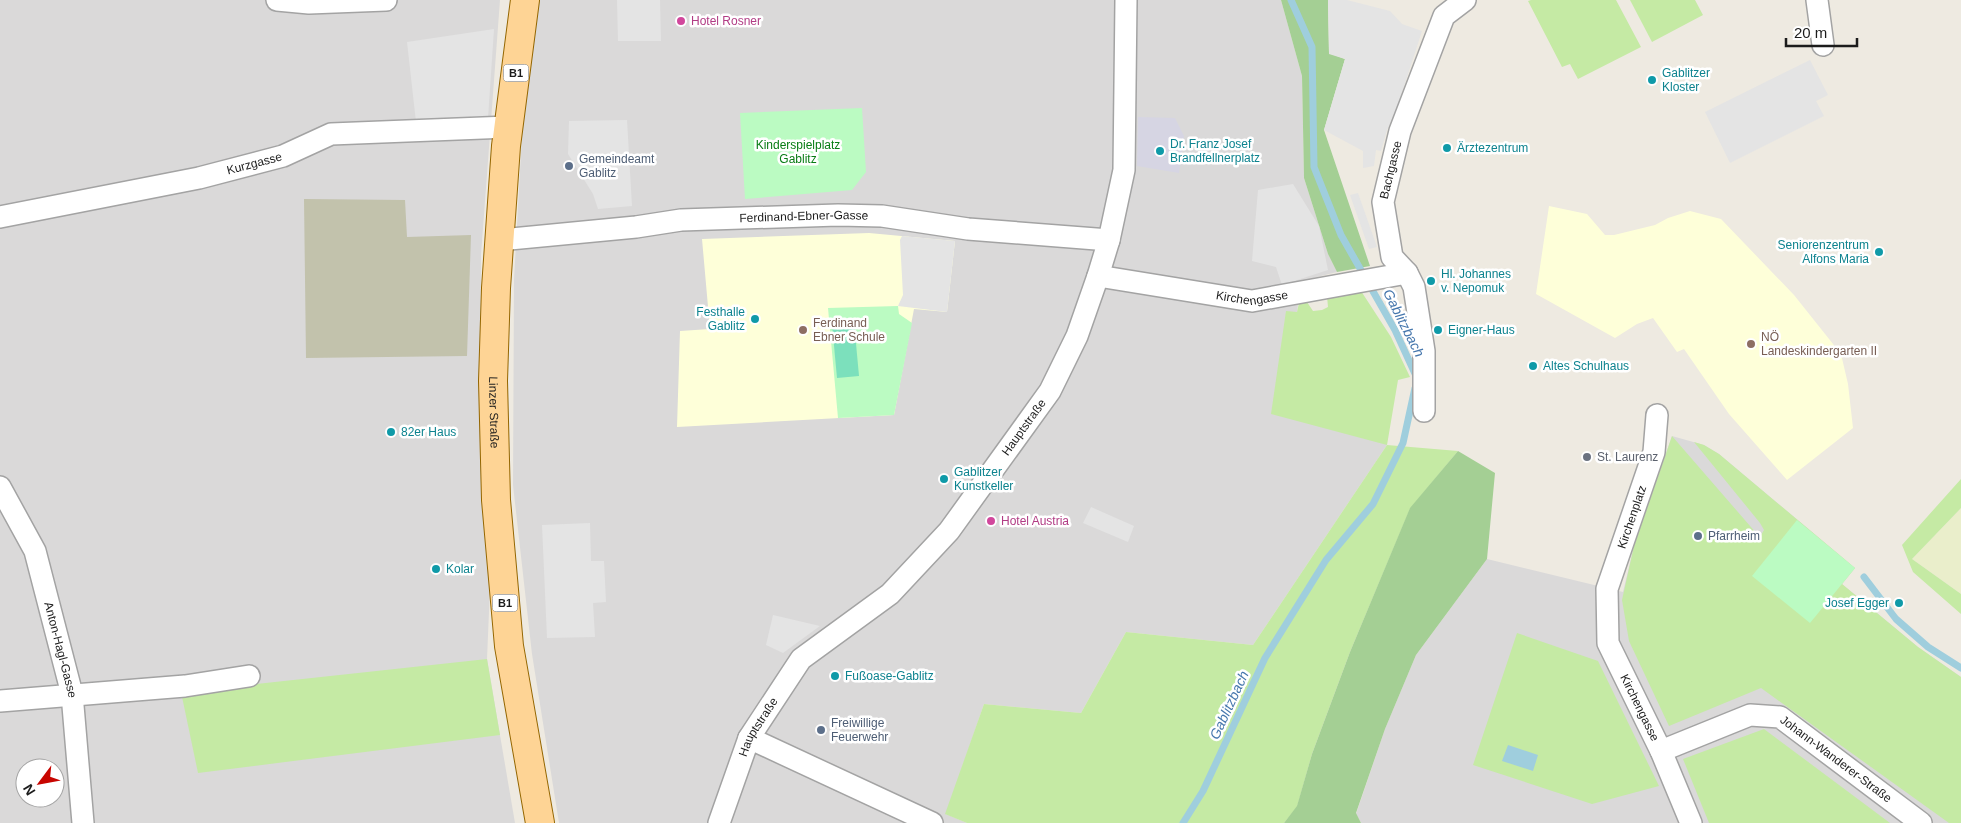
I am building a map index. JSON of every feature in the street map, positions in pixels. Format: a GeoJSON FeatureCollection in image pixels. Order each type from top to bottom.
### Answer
{"type":"FeatureCollection","features":[{"type":"Feature","properties":{"kind":"main road","name":"Linzer Straße"},"geometry":{"type":"LineString","coordinates":[[525,0],[508,126],[493,381],[496,500],[508,646],[540,823]]}},
{"type":"Feature","properties":{"kind":"street"},"geometry":{"type":"LineString","coordinates":[[277,0],[309,3],[386,0]]}},
{"type":"Feature","properties":{"kind":"street","name":"Hauptstraße"},"geometry":{"type":"LineString","coordinates":[[719,823],[749,738],[801,659],[890,594],[956,523],[1050,391],[1077,336],[1098,276],[1124,170],[1126,0]]}},
{"type":"Feature","properties":{"kind":"street","name":"Bachgasse"},"geometry":{"type":"LineString","coordinates":[[1424,411],[1424,351],[1414,287],[1399,274],[1392,257],[1384,202],[1400,131],[1444,16],[1465,0]]}},
{"type":"Feature","properties":{"kind":"street"},"geometry":{"type":"LineString","coordinates":[[1817,0],[1824,45]]}},
{"type":"Feature","properties":{"kind":"street","name":"Kurzgasse"},"geometry":{"type":"LineString","coordinates":[[0,217],[199,178],[283,156],[331,134],[508,126]]}},
{"type":"Feature","properties":{"kind":"street","name":"Ferdinand-Ebner-Gasse"},"geometry":{"type":"LineString","coordinates":[[500,240],[636,227],[681,220],[838,215],[882,216],[968,229],[1108,240]]}},
{"type":"Feature","properties":{"kind":"street","name":"Kirchengasse"},"geometry":{"type":"LineString","coordinates":[[1098,276],[1252,301],[1399,274]]}},
{"type":"Feature","properties":{"kind":"street","name":"Kirchenplatz"},"geometry":{"type":"LineString","coordinates":[[1607,589],[1654,452],[1657,415]]}},
{"type":"Feature","properties":{"kind":"street","name":"Anton-Hagl-Gasse"},"geometry":{"type":"LineString","coordinates":[[0,487],[35,551],[72,694],[83,823]]}},
{"type":"Feature","properties":{"kind":"street","name":"Kirchengasse"},"geometry":{"type":"LineString","coordinates":[[1607,589],[1608,643],[1662,751],[1691,823]]}},
{"type":"Feature","properties":{"kind":"street"},"geometry":{"type":"LineString","coordinates":[[0,701],[185,686],[249,676]]}},
{"type":"Feature","properties":{"kind":"street","name":"Johann-Wanderer-Straße"},"geometry":{"type":"LineString","coordinates":[[1662,751],[1750,715],[1780,717],[1921,823]]}},
{"type":"Feature","properties":{"kind":"street"},"geometry":{"type":"LineString","coordinates":[[749,738],[932,823]]}},
{"type":"Feature","properties":{"kind":"shaded area"},"geometry":{"type":"Polygon","coordinates":[[[0,0],[500,0],[481,255],[480,433],[490,588],[487,659],[515,823],[0,823],[0,0]]]}},
{"type":"Feature","properties":{"kind":"shaded area"},"geometry":{"type":"Polygon","coordinates":[[[537,0],[1281,0],[1302,76],[1304,178],[1328,254],[1337,272],[1301,281],[1297,313],[1387,445],[1253,645],[1126,632],[1081,713],[984,704],[946,814],[967,823],[559,823],[532,654],[513,485],[514,280],[524,98],[537,0]]]}},
{"type":"Feature","properties":{"kind":"shaded area"},"geometry":{"type":"Polygon","coordinates":[[[617,0],[660,0],[661,41],[618,41],[617,0]]]}},
{"type":"Feature","properties":{"kind":"shaded area"},"geometry":{"type":"Polygon","coordinates":[[[1328,0],[1347,0],[1390,11],[1402,24],[1422,31],[1381,151],[1376,150],[1374,166],[1363,168],[1363,151],[1324,130],[1345,59],[1329,54],[1328,0]]]}},
{"type":"Feature","properties":{"kind":"shaded area"},"geometry":{"type":"Polygon","coordinates":[[[494,29],[488,118],[416,122],[407,42],[494,29]]]}},
{"type":"Feature","properties":{"kind":"shaded area"},"geometry":{"type":"Polygon","coordinates":[[[1810,60],[1828,95],[1816,101],[1824,116],[1730,163],[1705,112],[1810,60]]]}},
{"type":"Feature","properties":{"kind":"shaded area","name":"Dr. Franz Josef Brandfellnerplatz"},"geometry":{"type":"Polygon","coordinates":[[[1138,117],[1175,118],[1184,136],[1179,173],[1137,166],[1138,117]]]}},
{"type":"Feature","properties":{"kind":"shaded area"},"geometry":{"type":"Polygon","coordinates":[[[627,120],[632,206],[598,209],[593,194],[568,154],[569,121],[627,120]]]}},
{"type":"Feature","properties":{"kind":"shaded area"},"geometry":{"type":"Polygon","coordinates":[[[1293,184],[1319,226],[1328,270],[1282,285],[1276,267],[1252,261],[1258,190],[1293,184]]]}},
{"type":"Feature","properties":{"kind":"shaded area"},"geometry":{"type":"Polygon","coordinates":[[[1358,193],[1377,247],[1369,249],[1350,195],[1358,193]]]}},
{"type":"Feature","properties":{"kind":"shaded area"},"geometry":{"type":"Polygon","coordinates":[[[304,199],[405,200],[407,237],[471,235],[467,356],[306,358],[304,199]]]}},
{"type":"Feature","properties":{"kind":"shaded area","name":"NÖ Landeskindergarten II"},"geometry":{"type":"Polygon","coordinates":[[[1549,206],[1587,214],[1605,235],[1614,235],[1655,225],[1668,218],[1690,211],[1721,219],[1794,295],[1841,354],[1848,384],[1853,428],[1787,480],[1729,414],[1684,349],[1677,352],[1653,318],[1637,324],[1615,338],[1536,294],[1549,206]]]}},
{"type":"Feature","properties":{"kind":"shaded area","name":"Ferdinand Ebner Schule"},"geometry":{"type":"Polygon","coordinates":[[[869,233],[955,241],[947,312],[914,309],[894,415],[677,427],[680,331],[710,329],[702,239],[869,233]]]}},
{"type":"Feature","properties":{"kind":"shaded area"},"geometry":{"type":"Polygon","coordinates":[[[902,236],[955,241],[947,312],[898,306],[903,295],[900,240],[902,236]]]}},
{"type":"Feature","properties":{"kind":"shaded area"},"geometry":{"type":"Polygon","coordinates":[[[1672,436],[1704,445],[1719,454],[1855,568],[1842,584],[1918,647],[1961,677],[1961,823],[1361,823],[1356,814],[1385,729],[1416,655],[1487,559],[1623,592],[1634,546],[1672,436]]]}},
{"type":"Feature","properties":{"kind":"shaded area"},"geometry":{"type":"Polygon","coordinates":[[[1091,507],[1134,526],[1128,542],[1083,523],[1091,507]]]}},
{"type":"Feature","properties":{"kind":"shaded area"},"geometry":{"type":"Polygon","coordinates":[[[1961,508],[1961,594],[1912,559],[1961,508]]]}},
{"type":"Feature","properties":{"kind":"shaded area"},"geometry":{"type":"Polygon","coordinates":[[[590,523],[591,561],[604,561],[606,602],[593,603],[595,637],[547,638],[542,525],[590,523]]]}},
{"type":"Feature","properties":{"kind":"shaded area"},"geometry":{"type":"Polygon","coordinates":[[[773,615],[820,626],[783,653],[766,645],[773,615]]]}},
{"type":"Feature","properties":{"kind":"green space"},"geometry":{"type":"Polygon","coordinates":[[[1281,0],[1328,0],[1329,53],[1345,59],[1324,130],[1370,266],[1337,272],[1328,254],[1304,178],[1302,76],[1281,0]]]}},
{"type":"Feature","properties":{"kind":"green space"},"geometry":{"type":"Polygon","coordinates":[[[1616,0],[1641,47],[1578,79],[1570,64],[1562,67],[1528,1],[1616,0]]]}},
{"type":"Feature","properties":{"kind":"green space"},"geometry":{"type":"Polygon","coordinates":[[[1630,0],[1695,0],[1703,15],[1652,42],[1630,0]]]}},
{"type":"Feature","properties":{"kind":"green space","name":"Kinderspielplatz Gablitz"},"geometry":{"type":"Polygon","coordinates":[[[862,108],[866,172],[852,190],[745,199],[740,113],[862,108]]]}},
{"type":"Feature","properties":{"kind":"green space"},"geometry":{"type":"Polygon","coordinates":[[[1361,291],[1391,337],[1410,377],[1398,380],[1387,445],[1271,414],[1286,311],[1297,312],[1299,303],[1307,302],[1313,311],[1322,310],[1328,307],[1327,296],[1361,291]]]}},
{"type":"Feature","properties":{"kind":"green space"},"geometry":{"type":"Polygon","coordinates":[[[898,306],[899,314],[912,323],[894,415],[838,418],[828,308],[898,306]]]}},
{"type":"Feature","properties":{"kind":"green space"},"geometry":{"type":"Polygon","coordinates":[[[854,322],[859,376],[837,378],[832,324],[854,322]]]}},
{"type":"Feature","properties":{"kind":"green space"},"geometry":{"type":"Polygon","coordinates":[[[1672,436],[1757,534],[1761,535],[1764,530],[1760,523],[1694,442],[1704,445],[1719,454],[1855,568],[1842,584],[1918,647],[1961,677],[1961,823],[1949,823],[1761,688],[1669,726],[1629,641],[1622,600],[1634,546],[1672,436]]]}},
{"type":"Feature","properties":{"kind":"green space"},"geometry":{"type":"Polygon","coordinates":[[[1387,445],[1458,451],[1410,509],[1350,652],[1312,754],[1297,807],[1284,823],[967,823],[945,814],[984,704],[1081,713],[1126,632],[1253,645],[1387,445]]]}},
{"type":"Feature","properties":{"kind":"green space"},"geometry":{"type":"Polygon","coordinates":[[[1458,451],[1495,473],[1487,559],[1416,655],[1385,729],[1356,813],[1361,823],[1284,823],[1297,806],[1312,754],[1350,652],[1410,508],[1458,451]]]}},
{"type":"Feature","properties":{"kind":"green space"},"geometry":{"type":"Polygon","coordinates":[[[1961,479],[1961,508],[1912,559],[1961,594],[1961,614],[1913,572],[1902,545],[1961,479]]]}},
{"type":"Feature","properties":{"kind":"green space"},"geometry":{"type":"Polygon","coordinates":[[[1797,520],[1855,568],[1810,623],[1752,576],[1797,520]]]}},
{"type":"Feature","properties":{"kind":"green space"},"geometry":{"type":"Polygon","coordinates":[[[1517,633],[1598,661],[1659,786],[1592,804],[1473,765],[1517,633]]]}},
{"type":"Feature","properties":{"kind":"green space"},"geometry":{"type":"Polygon","coordinates":[[[487,659],[500,735],[198,773],[181,692],[487,659]]]}},
{"type":"Feature","properties":{"kind":"green space"},"geometry":{"type":"Polygon","coordinates":[[[1764,729],[1890,823],[1709,823],[1683,759],[1764,729]]]}},
{"type":"Feature","properties":{"kind":"water"},"geometry":{"type":"Polygon","coordinates":[[[1508,745],[1538,755],[1533,771],[1502,761],[1508,745]]]}},
{"type":"Feature","properties":{"kind":"waterway","name":"Gablitzbach"},"geometry":{"type":"LineString","coordinates":[[1291,0],[1312,47],[1314,167],[1341,235],[1395,330],[1417,378]]}},
{"type":"Feature","properties":{"kind":"waterway","name":"Gablitzbach"},"geometry":{"type":"LineString","coordinates":[[1183,823],[1203,791],[1265,658],[1326,560],[1373,504],[1403,443],[1415,388]]}},
{"type":"Feature","properties":{"kind":"waterway"},"geometry":{"type":"LineString","coordinates":[[1864,577],[1896,619],[1928,647],[1961,668]]}},
{"type":"Feature","properties":{"kind":"place","name":"Hotel Rosner"},"geometry":{"type":"Point","coordinates":[681,21]}},
{"type":"Feature","properties":{"kind":"place","name":"Gablitzer Kloster"},"geometry":{"type":"Point","coordinates":[1652,80]}},
{"type":"Feature","properties":{"kind":"place","name":"Ärztezentrum"},"geometry":{"type":"Point","coordinates":[1447,148]}},
{"type":"Feature","properties":{"kind":"place","name":"Dr. Franz Josef Brandfellnerplatz"},"geometry":{"type":"Point","coordinates":[1160,151]}},
{"type":"Feature","properties":{"kind":"place","name":"Gemeindeamt Gablitz"},"geometry":{"type":"Point","coordinates":[569,166]}},
{"type":"Feature","properties":{"kind":"place","name":"Seniorenzentrum Alfons Maria"},"geometry":{"type":"Point","coordinates":[1879,252]}},
{"type":"Feature","properties":{"kind":"place","name":"Hl. Johannes v. Nepomuk"},"geometry":{"type":"Point","coordinates":[1431,281]}},
{"type":"Feature","properties":{"kind":"place","name":"Festhalle Gablitz"},"geometry":{"type":"Point","coordinates":[755,319]}},
{"type":"Feature","properties":{"kind":"place","name":"Ferdinand Ebner Schule"},"geometry":{"type":"Point","coordinates":[803,330]}},
{"type":"Feature","properties":{"kind":"place","name":"Eigner-Haus"},"geometry":{"type":"Point","coordinates":[1438,330]}},
{"type":"Feature","properties":{"kind":"place","name":"NÖ Landeskindergarten II"},"geometry":{"type":"Point","coordinates":[1751,344]}},
{"type":"Feature","properties":{"kind":"place","name":"Altes Schulhaus"},"geometry":{"type":"Point","coordinates":[1533,366]}},
{"type":"Feature","properties":{"kind":"place","name":"82er Haus"},"geometry":{"type":"Point","coordinates":[391,432]}},
{"type":"Feature","properties":{"kind":"place","name":"St. Laurenz"},"geometry":{"type":"Point","coordinates":[1587,457]}},
{"type":"Feature","properties":{"kind":"place","name":"Gablitzer Kunstkeller"},"geometry":{"type":"Point","coordinates":[944,479]}},
{"type":"Feature","properties":{"kind":"place","name":"Hotel Austria"},"geometry":{"type":"Point","coordinates":[991,521]}},
{"type":"Feature","properties":{"kind":"place","name":"Pfarrheim"},"geometry":{"type":"Point","coordinates":[1698,536]}},
{"type":"Feature","properties":{"kind":"place","name":"Kolar"},"geometry":{"type":"Point","coordinates":[436,569]}},
{"type":"Feature","properties":{"kind":"place","name":"Josef Egger"},"geometry":{"type":"Point","coordinates":[1899,603]}},
{"type":"Feature","properties":{"kind":"place","name":"Fußoase-Gablitz"},"geometry":{"type":"Point","coordinates":[835,676]}},
{"type":"Feature","properties":{"kind":"place","name":"Freiwillige Feuerwehr"},"geometry":{"type":"Point","coordinates":[821,730]}}]}
